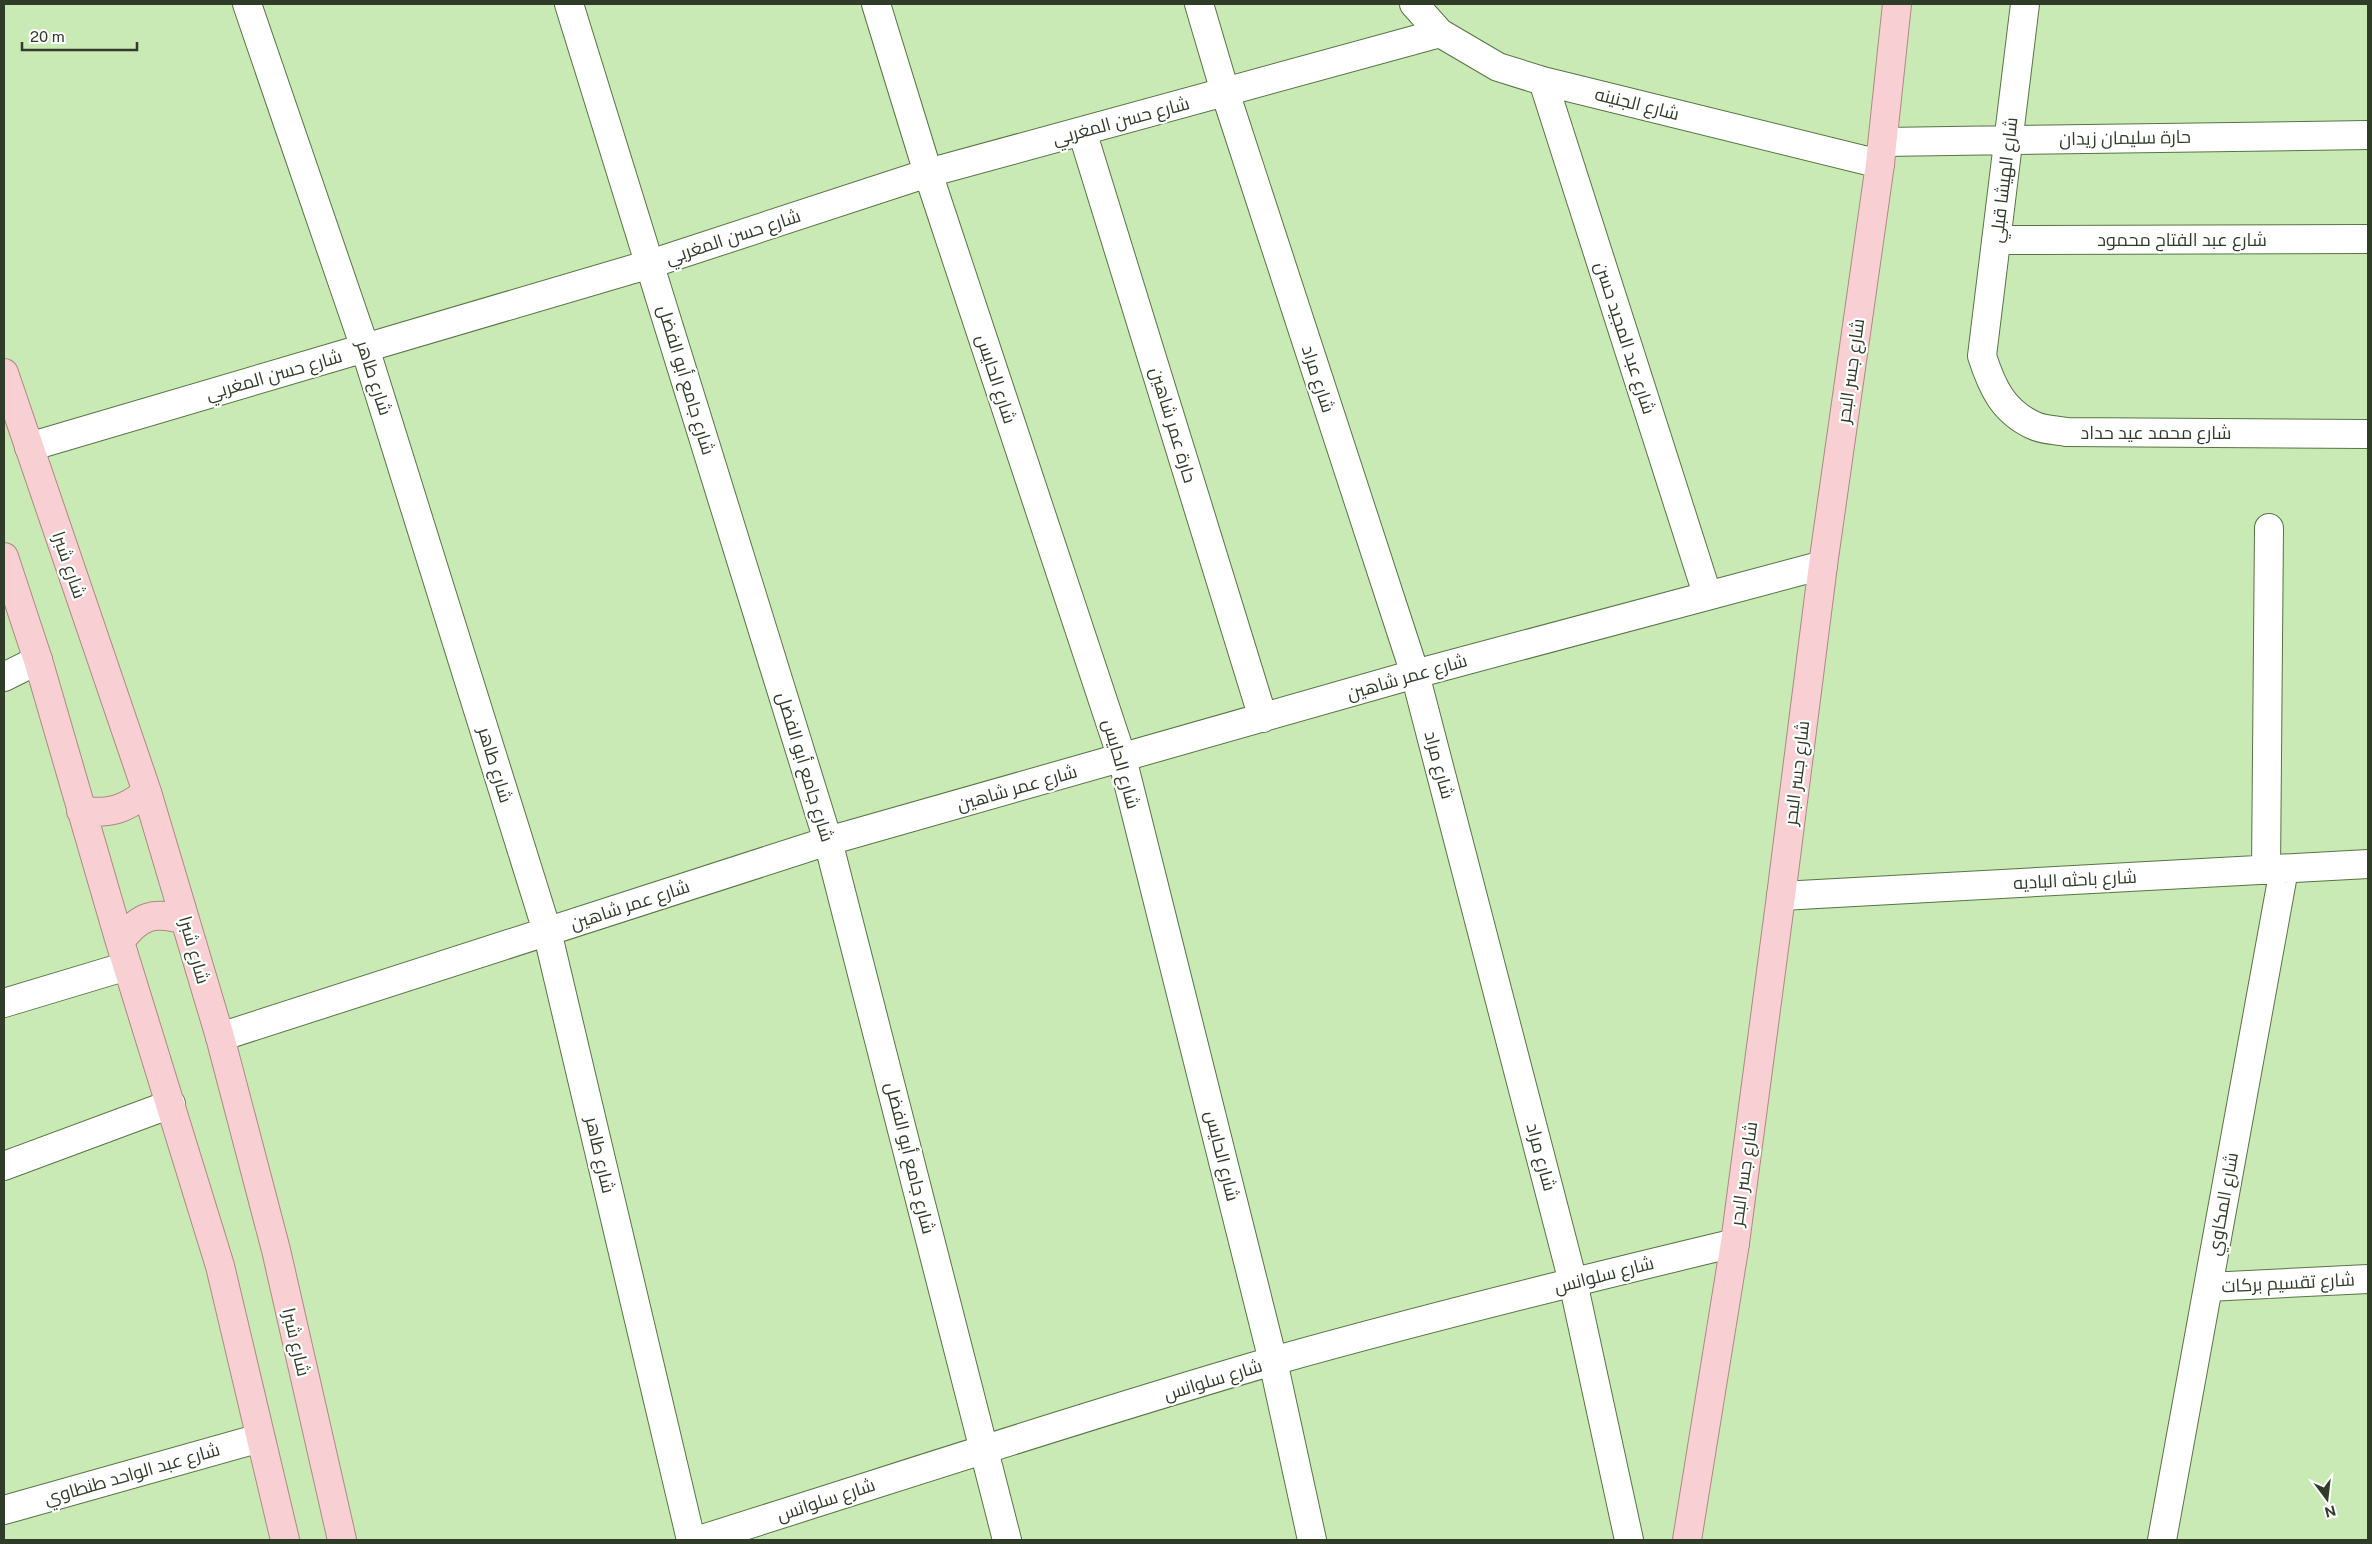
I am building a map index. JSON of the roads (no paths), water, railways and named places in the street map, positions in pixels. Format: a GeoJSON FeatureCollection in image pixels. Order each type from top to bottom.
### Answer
{"type":"FeatureCollection","features":[{"type":"Feature","properties":{"kind":"main road","name":"شارع جسر البحر"},"geometry":{"type":"LineString","coordinates":[[1687,1540],[1735,1243],[1782,896],[1823,564],[1881,153],[1897,4]]}},
{"type":"Feature","properties":{"kind":"main road","name":"شارع شبرا"},"geometry":{"type":"LineString","coordinates":[[4,373],[147,792],[220,1037],[276,1250],[342,1540]]}},
{"type":"Feature","properties":{"kind":"main road"},"geometry":{"type":"LineString","coordinates":[[4,557],[38,660],[81,811],[220,1266],[285,1540]]}},
{"type":"Feature","properties":{"kind":"main road"},"geometry":{"type":"LineString","coordinates":[[81,811],[99,813],[117,811],[133,803],[147,792]]}},
{"type":"Feature","properties":{"kind":"main road"},"geometry":{"type":"LineString","coordinates":[[124,954],[131,926],[148,917],[167,915],[185,920]]}},
{"type":"Feature","properties":{"kind":"street","name":"شارع طاهر"},"geometry":{"type":"LineString","coordinates":[[247,4],[365,348],[548,931],[691,1540]]}},
{"type":"Feature","properties":{"kind":"street","name":"شارع جامع أبو الفضل"},"geometry":{"type":"LineString","coordinates":[[569,4],[828,841],[1007,1540]]}},
{"type":"Feature","properties":{"kind":"street","name":"شارع الحايس"},"geometry":{"type":"LineString","coordinates":[[876,4],[928,173],[1122,758],[1273,1361],[1312,1540]]}},
{"type":"Feature","properties":{"kind":"street","name":"شارع مراد"},"geometry":{"type":"LineString","coordinates":[[1199,4],[1225,92],[1415,674],[1573,1282],[1629,1540]]}},
{"type":"Feature","properties":{"kind":"street","name":"شارع الجنينه"},"geometry":{"type":"LineString","coordinates":[[1414,4],[1440,33],[1498,68],[1543,81],[1881,153]]}},
{"type":"Feature","properties":{"kind":"street","name":"شارع الهيشا قبلي"},"geometry":{"type":"LineString","coordinates":[[1982,356],[2025,4]]}},
{"type":"Feature","properties":{"kind":"street","name":"شارع حسن المغربي"},"geometry":{"type":"LineString","coordinates":[[28,447],[650,264],[928,173],[1440,33]]}},
{"type":"Feature","properties":{"kind":"street","name":"شارع عبد المجيد حسن"},"geometry":{"type":"LineString","coordinates":[[1543,81],[1707,594]]}},
{"type":"Feature","properties":{"kind":"street","name":"حارة عمر شاهين"},"geometry":{"type":"LineString","coordinates":[[1082,131],[1263,718]]}},
{"type":"Feature","properties":{"kind":"street","name":"حارة سليمان زيدان"},"geometry":{"type":"LineString","coordinates":[[1881,153],[2008,140],[2368,135]]}},
{"type":"Feature","properties":{"kind":"street","name":"شارع عبد الفتاح محمود"},"geometry":{"type":"LineString","coordinates":[[1996,240],[2368,239]]}},
{"type":"Feature","properties":{"kind":"street","name":"شارع محمد عيد حداد"},"geometry":{"type":"LineString","coordinates":[[1982,356],[1991,386],[2010,410],[2035,426],[2066,432],[2368,434]]}},
{"type":"Feature","properties":{"kind":"street","name":"شارع المكاوي"},"geometry":{"type":"LineString","coordinates":[[2162,1540],[2208,1286],[2275,869],[2269,528]]}},
{"type":"Feature","properties":{"kind":"street","name":"شارع عمر شاهين"},"geometry":{"type":"LineString","coordinates":[[220,1037],[828,841],[1415,674],[1823,564]]}},
{"type":"Feature","properties":{"kind":"street"},"geometry":{"type":"LineString","coordinates":[[4,677],[38,660]]}},
{"type":"Feature","properties":{"kind":"street","name":"شارع باحثه الباديه"},"geometry":{"type":"LineString","coordinates":[[1782,896],[2368,864]]}},
{"type":"Feature","properties":{"kind":"street"},"geometry":{"type":"LineString","coordinates":[[4,1003],[124,954]]}},
{"type":"Feature","properties":{"kind":"street"},"geometry":{"type":"LineString","coordinates":[[4,1166],[171,1104]]}},
{"type":"Feature","properties":{"kind":"street","name":"شارع سلوانس"},"geometry":{"type":"LineString","coordinates":[[698,1540],[985,1449],[1273,1361],[1573,1282],[1735,1243]]}},
{"type":"Feature","properties":{"kind":"street","name":"شارع تقسيم بركات"},"geometry":{"type":"LineString","coordinates":[[2208,1286],[2368,1279]]}},
{"type":"Feature","properties":{"kind":"street","name":"شارع عبد الواحد طنطاوي"},"geometry":{"type":"LineString","coordinates":[[4,1510],[260,1438]]}}]}
